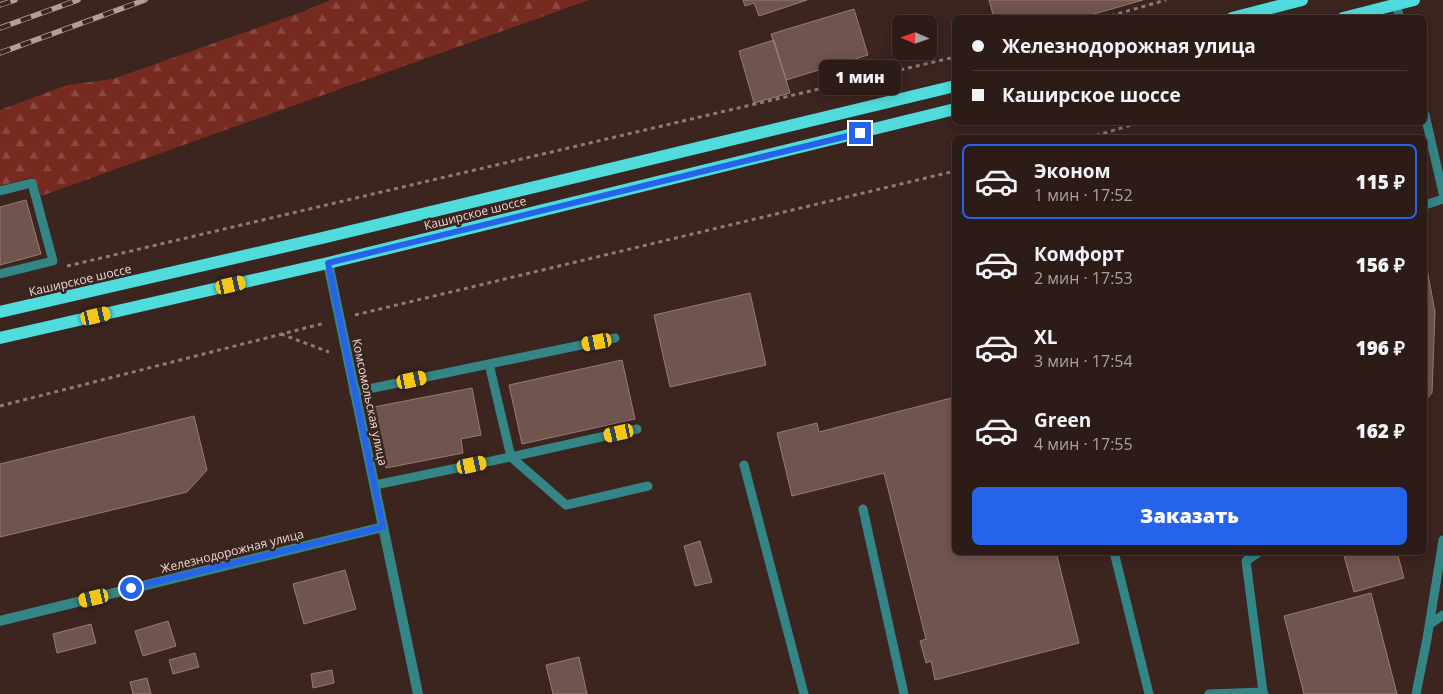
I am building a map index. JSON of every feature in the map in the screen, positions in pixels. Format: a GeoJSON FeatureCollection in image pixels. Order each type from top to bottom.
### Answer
{"type":"FeatureCollection","features":[{"type":"Feature","properties":{"kind":"main road"},"geometry":{"type":"LineString","coordinates":[[1244,15],[1302,0]]}},
{"type":"Feature","properties":{"kind":"main road"},"geometry":{"type":"LineString","coordinates":[[1367,15],[1398,11],[1414,0]]}},
{"type":"Feature","properties":{"kind":"main road","name":"Каширское шоссе"},"geometry":{"type":"LineString","coordinates":[[0,312],[322,238],[952,87]]}},
{"type":"Feature","properties":{"kind":"main road","name":"Каширское шоссе"},"geometry":{"type":"LineString","coordinates":[[0,338],[328,263],[952,110]]}},
{"type":"Feature","properties":{"kind":"street","name":"Комсомольская улица"},"geometry":{"type":"LineString","coordinates":[[328,263],[418,694]]}},
{"type":"Feature","properties":{"kind":"street","name":"Железнодорожная улица"},"geometry":{"type":"LineString","coordinates":[[0,620],[383,527]]}},
{"type":"Feature","properties":{"kind":"lane"},"geometry":{"type":"LineString","coordinates":[[1427,124],[1443,193]]}},
{"type":"Feature","properties":{"kind":"lane"},"geometry":{"type":"LineString","coordinates":[[0,191],[32,183],[53,261],[0,274]]}},
{"type":"Feature","properties":{"kind":"lane"},"geometry":{"type":"LineString","coordinates":[[1427,204],[1443,199]]}},
{"type":"Feature","properties":{"kind":"lane"},"geometry":{"type":"LineString","coordinates":[[354,392],[615,338]]}},
{"type":"Feature","properties":{"kind":"lane"},"geometry":{"type":"LineString","coordinates":[[489,364],[511,457],[566,505],[648,486]]}},
{"type":"Feature","properties":{"kind":"lane"},"geometry":{"type":"LineString","coordinates":[[375,485],[637,429]]}},
{"type":"Feature","properties":{"kind":"lane"},"geometry":{"type":"LineString","coordinates":[[744,465],[804,694]]}},
{"type":"Feature","properties":{"kind":"lane"},"geometry":{"type":"LineString","coordinates":[[863,509],[904,694]]}},
{"type":"Feature","properties":{"kind":"lane"},"geometry":{"type":"LineString","coordinates":[[1416,694],[1430,624],[1443,540]]}},
{"type":"Feature","properties":{"kind":"lane"},"geometry":{"type":"LineString","coordinates":[[1115,555],[1149,694]]}},
{"type":"Feature","properties":{"kind":"lane"},"geometry":{"type":"LineString","coordinates":[[1209,694],[1263,693],[1246,561],[1255,555]]}},
{"type":"Feature","properties":{"kind":"lane"},"geometry":{"type":"LineString","coordinates":[[1430,624],[1443,614]]}},
{"type":"Feature","properties":{"kind":"path"},"geometry":{"type":"LineString","coordinates":[[1114,15],[1166,0]]}},
{"type":"Feature","properties":{"kind":"path"},"geometry":{"type":"LineString","coordinates":[[64,267],[952,58]]}},
{"type":"Feature","properties":{"kind":"path"},"geometry":{"type":"LineString","coordinates":[[1098,135],[1131,125]]}},
{"type":"Feature","properties":{"kind":"path"},"geometry":{"type":"LineString","coordinates":[[0,406],[339,319],[952,172]]}},
{"type":"Feature","properties":{"kind":"path"},"geometry":{"type":"LineString","coordinates":[[281,334],[336,354]]}},
{"type":"Feature","properties":{"kind":"green space"},"geometry":{"type":"Polygon","coordinates":[[[330,0],[589,0],[41,196],[34,177],[0,186],[0,110],[67,85],[113,79],[302,12],[330,0]]]}},
{"type":"Feature","properties":{"kind":"building"},"geometry":{"type":"Polygon","coordinates":[[[743,0],[807,0],[759,16],[754,3],[745,6],[743,0]]]}},
{"type":"Feature","properties":{"kind":"building"},"geometry":{"type":"Polygon","coordinates":[[[989,0],[1143,0],[1090,15],[993,15],[989,0]]]}},
{"type":"Feature","properties":{"kind":"building"},"geometry":{"type":"Polygon","coordinates":[[[854,9],[868,55],[786,80],[771,34],[854,9]]]}},
{"type":"Feature","properties":{"kind":"building"},"geometry":{"type":"Polygon","coordinates":[[[774,40],[790,93],[754,103],[739,51],[774,40]]]}},
{"type":"Feature","properties":{"kind":"building"},"geometry":{"type":"Polygon","coordinates":[[[26,200],[41,254],[0,265],[0,207],[26,200]]]}},
{"type":"Feature","properties":{"kind":"building"},"geometry":{"type":"Polygon","coordinates":[[[1427,269],[1435,312],[1432,393],[1427,399],[1427,269]]]}},
{"type":"Feature","properties":{"kind":"building"},"geometry":{"type":"Polygon","coordinates":[[[750,293],[766,365],[670,387],[654,315],[750,293]]]}},
{"type":"Feature","properties":{"kind":"building"},"geometry":{"type":"Polygon","coordinates":[[[622,360],[635,419],[522,444],[509,385],[622,360]]]}},
{"type":"Feature","properties":{"kind":"building"},"geometry":{"type":"Polygon","coordinates":[[[472,388],[481,435],[461,439],[463,453],[386,468],[374,407],[472,388]]]}},
{"type":"Feature","properties":{"kind":"building"},"geometry":{"type":"Polygon","coordinates":[[[952,398],[952,555],[1057,555],[1079,643],[935,680],[931,661],[926,663],[920,641],[926,639],[884,473],[792,496],[777,433],[817,423],[819,432],[952,398]]]}},
{"type":"Feature","properties":{"kind":"building"},"geometry":{"type":"Polygon","coordinates":[[[194,416],[207,470],[187,492],[0,537],[0,464],[194,416]]]}},
{"type":"Feature","properties":{"kind":"building"},"geometry":{"type":"Polygon","coordinates":[[[700,541],[712,582],[695,586],[684,546],[700,541]]]}},
{"type":"Feature","properties":{"kind":"building"},"geometry":{"type":"Polygon","coordinates":[[[1344,555],[1398,555],[1404,578],[1354,592],[1344,555]]]}},
{"type":"Feature","properties":{"kind":"building"},"geometry":{"type":"Polygon","coordinates":[[[345,570],[356,609],[304,624],[293,584],[345,570]]]}},
{"type":"Feature","properties":{"kind":"building"},"geometry":{"type":"Polygon","coordinates":[[[1371,593],[1397,694],[1304,694],[1284,616],[1371,593]]]}},
{"type":"Feature","properties":{"kind":"building"},"geometry":{"type":"Polygon","coordinates":[[[168,621],[176,646],[143,656],[135,631],[168,621]]]}},
{"type":"Feature","properties":{"kind":"building"},"geometry":{"type":"Polygon","coordinates":[[[91,624],[96,643],[57,653],[53,634],[91,624]]]}},
{"type":"Feature","properties":{"kind":"building"},"geometry":{"type":"Polygon","coordinates":[[[195,653],[199,667],[173,674],[169,660],[195,653]]]}},
{"type":"Feature","properties":{"kind":"building"},"geometry":{"type":"Polygon","coordinates":[[[579,657],[587,694],[553,694],[546,665],[579,657]]]}},
{"type":"Feature","properties":{"kind":"building"},"geometry":{"type":"Polygon","coordinates":[[[332,670],[334,683],[313,688],[311,674],[332,670]]]}},
{"type":"Feature","properties":{"kind":"building"},"geometry":{"type":"Polygon","coordinates":[[[147,678],[151,694],[133,694],[130,682],[147,678]]]}},
{"type":"Feature","properties":{"kind":"railway"},"geometry":{"type":"LineString","coordinates":[[0,5],[15,0]]}},
{"type":"Feature","properties":{"kind":"railway"},"geometry":{"type":"LineString","coordinates":[[0,28],[78,0]]}},
{"type":"Feature","properties":{"kind":"railway"},"geometry":{"type":"LineString","coordinates":[[0,53],[145,0]]}},
{"type":"Feature","properties":{"kind":"route"},"geometry":{"type":"LineString","coordinates":[[131,588],[383,527],[328,263],[860,133]]}}]}
